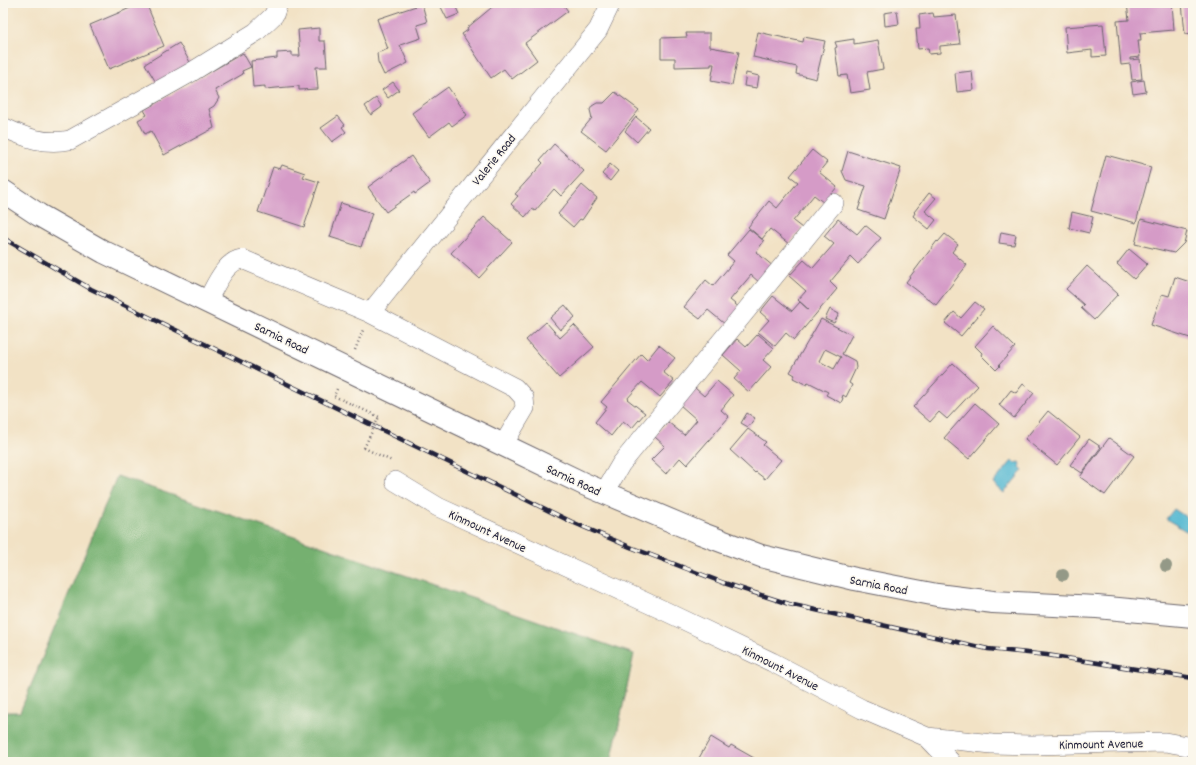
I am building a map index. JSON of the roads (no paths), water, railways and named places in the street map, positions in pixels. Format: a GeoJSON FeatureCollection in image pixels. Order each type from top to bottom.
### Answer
{"type":"FeatureCollection","features":[{"type":"Feature","properties":{"kind":"main road","name":"Sarnia Road"},"geometry":{"type":"LineString","coordinates":[[5,198],[104,252],[604,493],[700,534],[761,556],[855,579],[937,595],[993,602],[1097,607],[1193,616]]}},
{"type":"Feature","properties":{"kind":"street"},"geometry":{"type":"LineString","coordinates":[[3,127],[20,134],[54,143],[70,140],[190,73],[256,32],[274,15],[278,3]]}},
{"type":"Feature","properties":{"kind":"street","name":"Valerie Road"},"geometry":{"type":"LineString","coordinates":[[370,313],[598,30],[615,4]]}},
{"type":"Feature","properties":{"kind":"street"},"geometry":{"type":"LineString","coordinates":[[604,493],[621,464],[834,203]]}},
{"type":"Feature","properties":{"kind":"street"},"geometry":{"type":"LineString","coordinates":[[206,301],[228,266],[232,262],[242,259],[370,313],[515,388],[524,398],[524,408],[504,445]]}},
{"type":"Feature","properties":{"kind":"street","name":"Kinmount Avenue"},"geometry":{"type":"LineString","coordinates":[[395,481],[438,507],[667,612],[772,662],[862,709],[927,737],[992,744],[1032,745],[1165,742],[1193,747]]}},
{"type":"Feature","properties":{"kind":"street"},"geometry":{"type":"LineString","coordinates":[[927,737],[951,762]]}},
{"type":"Feature","properties":{"kind":"water"},"geometry":{"type":"Polygon","coordinates":[[[1012,461],[1015,463],[1019,462],[1021,464],[1020,467],[1023,470],[1004,493],[993,483],[1012,461]]]}},
{"type":"Feature","properties":{"kind":"water"},"geometry":{"type":"Polygon","coordinates":[[[1174,509],[1192,521],[1193,528],[1186,531],[1166,519],[1174,509]]]}},
{"type":"Feature","properties":{"kind":"railway"},"geometry":{"type":"LineString","coordinates":[[3,238],[91,289],[572,522],[630,547],[724,583],[789,604],[988,649],[1047,655],[1193,678]]}}]}
